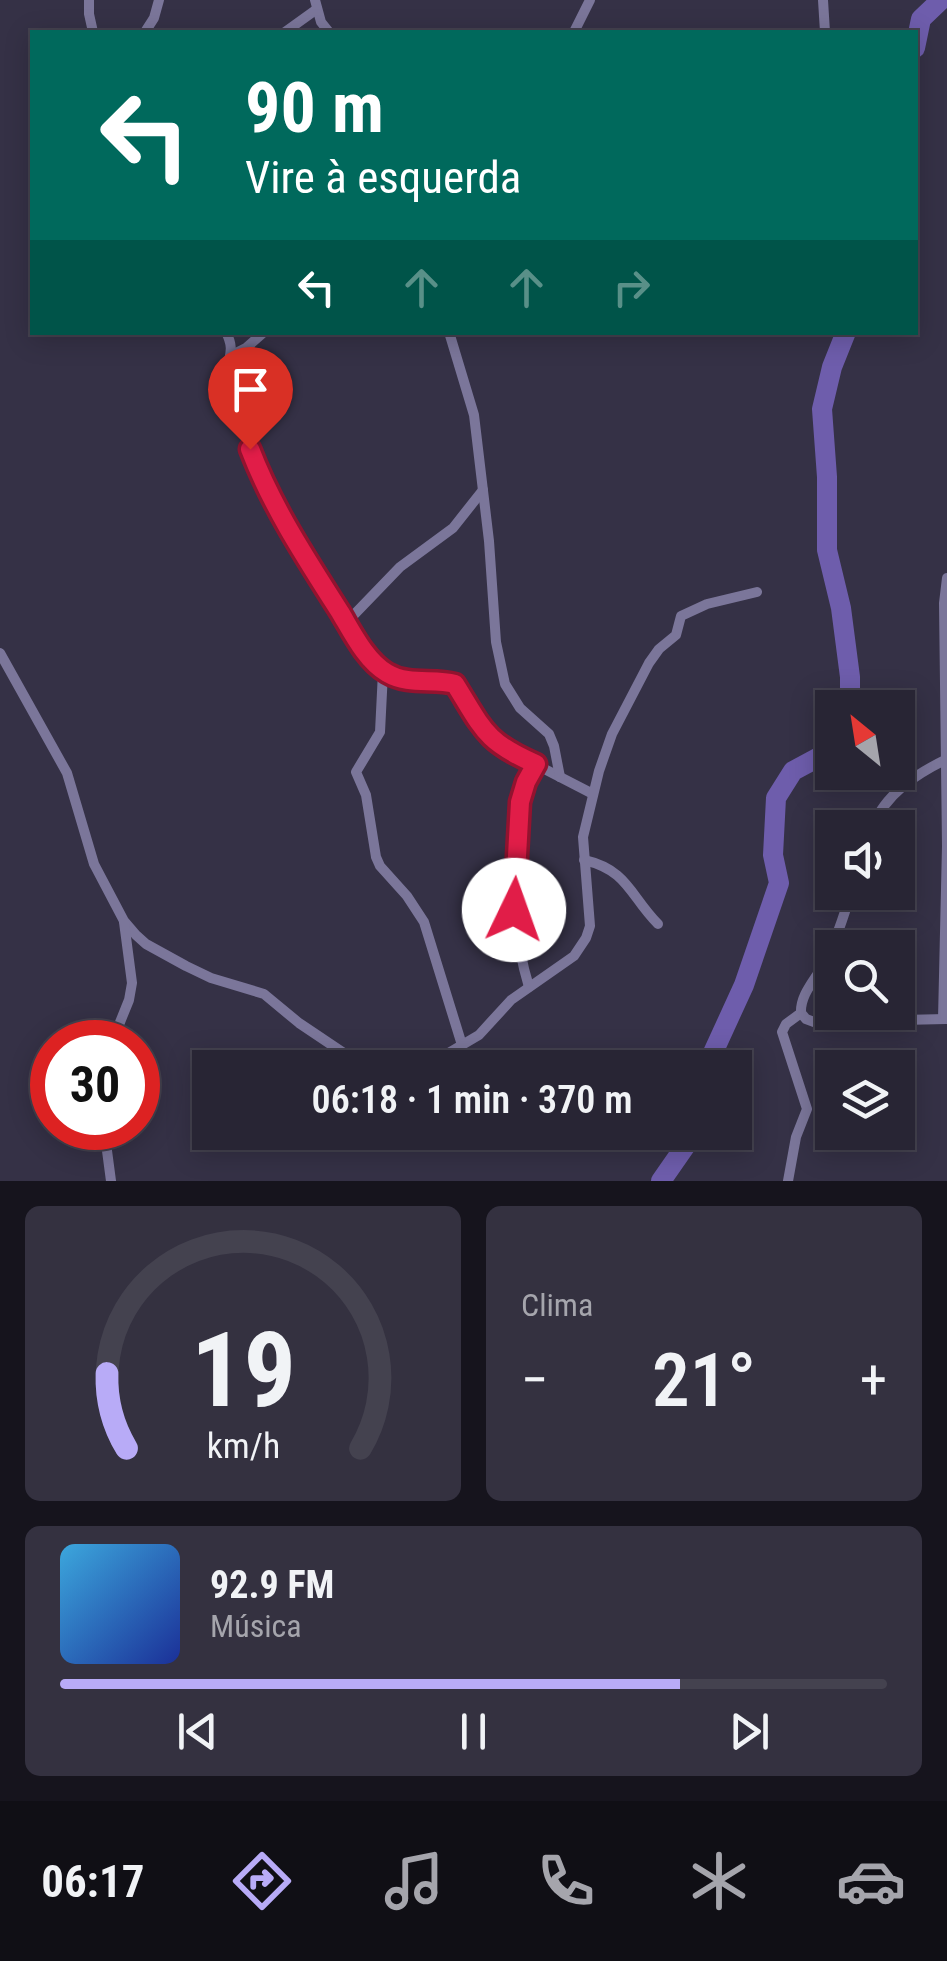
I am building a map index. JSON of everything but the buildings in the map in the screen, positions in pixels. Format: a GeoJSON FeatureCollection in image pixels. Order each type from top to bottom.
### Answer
{"type":"FeatureCollection","features":[{"type":"Feature","properties":{"kind":"street"},"geometry":{"type":"LineString","coordinates":[[89,0],[92,30]]}},
{"type":"Feature","properties":{"kind":"street"},"geometry":{"type":"LineString","coordinates":[[146,30],[159,0]]}},
{"type":"Feature","properties":{"kind":"street"},"geometry":{"type":"LineString","coordinates":[[575,30],[590,0]]}},
{"type":"Feature","properties":{"kind":"street"},"geometry":{"type":"LineString","coordinates":[[823,0],[825,30]]}},
{"type":"Feature","properties":{"kind":"street"},"geometry":{"type":"LineString","coordinates":[[287,30],[316,4],[327,30]]}},
{"type":"Feature","properties":{"kind":"street"},"geometry":{"type":"LineString","coordinates":[[227,335],[232,345],[228,370],[260,474],[368,656],[384,672],[402,680],[452,682],[482,729],[511,753],[593,794]]}},
{"type":"Feature","properties":{"kind":"street"},"geometry":{"type":"LineString","coordinates":[[232,355],[261,335]]}},
{"type":"Feature","properties":{"kind":"street"},"geometry":{"type":"LineString","coordinates":[[450,335],[470,397],[483,490],[496,642],[504,684],[520,708],[548,734],[560,777]]}},
{"type":"Feature","properties":{"kind":"street"},"geometry":{"type":"LineString","coordinates":[[346,622],[400,566],[453,528],[483,490]]}},
{"type":"Feature","properties":{"kind":"street"},"geometry":{"type":"LineString","coordinates":[[844,910],[824,964],[804,996],[800,1014],[814,1022],[945,1019],[947,578]]}},
{"type":"Feature","properties":{"kind":"street"},"geometry":{"type":"LineString","coordinates":[[454,1050],[478,1035],[511,1000],[574,956],[586,938],[590,908],[584,837],[593,794],[612,734],[649,663],[676,635],[681,616],[708,604],[757,592]]}},
{"type":"Feature","properties":{"kind":"street"},"geometry":{"type":"LineString","coordinates":[[0,653],[67,773],[94,864],[124,920],[146,944],[211,978],[264,994],[339,1050]]}},
{"type":"Feature","properties":{"kind":"street"},"geometry":{"type":"LineString","coordinates":[[384,672],[380,732],[356,772],[366,794],[376,858],[424,922],[462,1045]]}},
{"type":"Feature","properties":{"kind":"street"},"geometry":{"type":"LineString","coordinates":[[880,810],[900,788],[947,759]]}},
{"type":"Feature","properties":{"kind":"street"},"geometry":{"type":"LineString","coordinates":[[529,987],[516,939],[515,877],[522,791],[536,764]]}},
{"type":"Feature","properties":{"kind":"street"},"geometry":{"type":"LineString","coordinates":[[584,860],[605,866],[621,878],[658,924]]}},
{"type":"Feature","properties":{"kind":"street"},"geometry":{"type":"LineString","coordinates":[[121,1020],[132,983],[124,920]]}},
{"type":"Feature","properties":{"kind":"street"},"geometry":{"type":"LineString","coordinates":[[788,1181],[806,1109],[782,1032],[800,1014]]}},
{"type":"Feature","properties":{"kind":"street"},"geometry":{"type":"LineString","coordinates":[[107,1150],[111,1181]]}},
{"type":"Feature","properties":{"kind":"waterway"},"geometry":{"type":"LineString","coordinates":[[918,34],[921,19],[941,0]]}},
{"type":"Feature","properties":{"kind":"waterway"},"geometry":{"type":"LineString","coordinates":[[845,335],[822,409],[827,550],[841,608],[850,690]]}},
{"type":"Feature","properties":{"kind":"waterway"},"geometry":{"type":"LineString","coordinates":[[714,1050],[744,985],[779,883],[773,855],[776,798],[793,771],[815,759]]}},
{"type":"Feature","properties":{"kind":"waterway"},"geometry":{"type":"LineString","coordinates":[[661,1181],[683,1150]]}},
{"type":"Feature","properties":{"kind":"route"},"geometry":{"type":"LineString","coordinates":[[250,449],[271,497],[368,656],[384,672],[402,680],[455,684],[482,729],[496,744],[536,764],[520,802],[514,910]]}}]}
